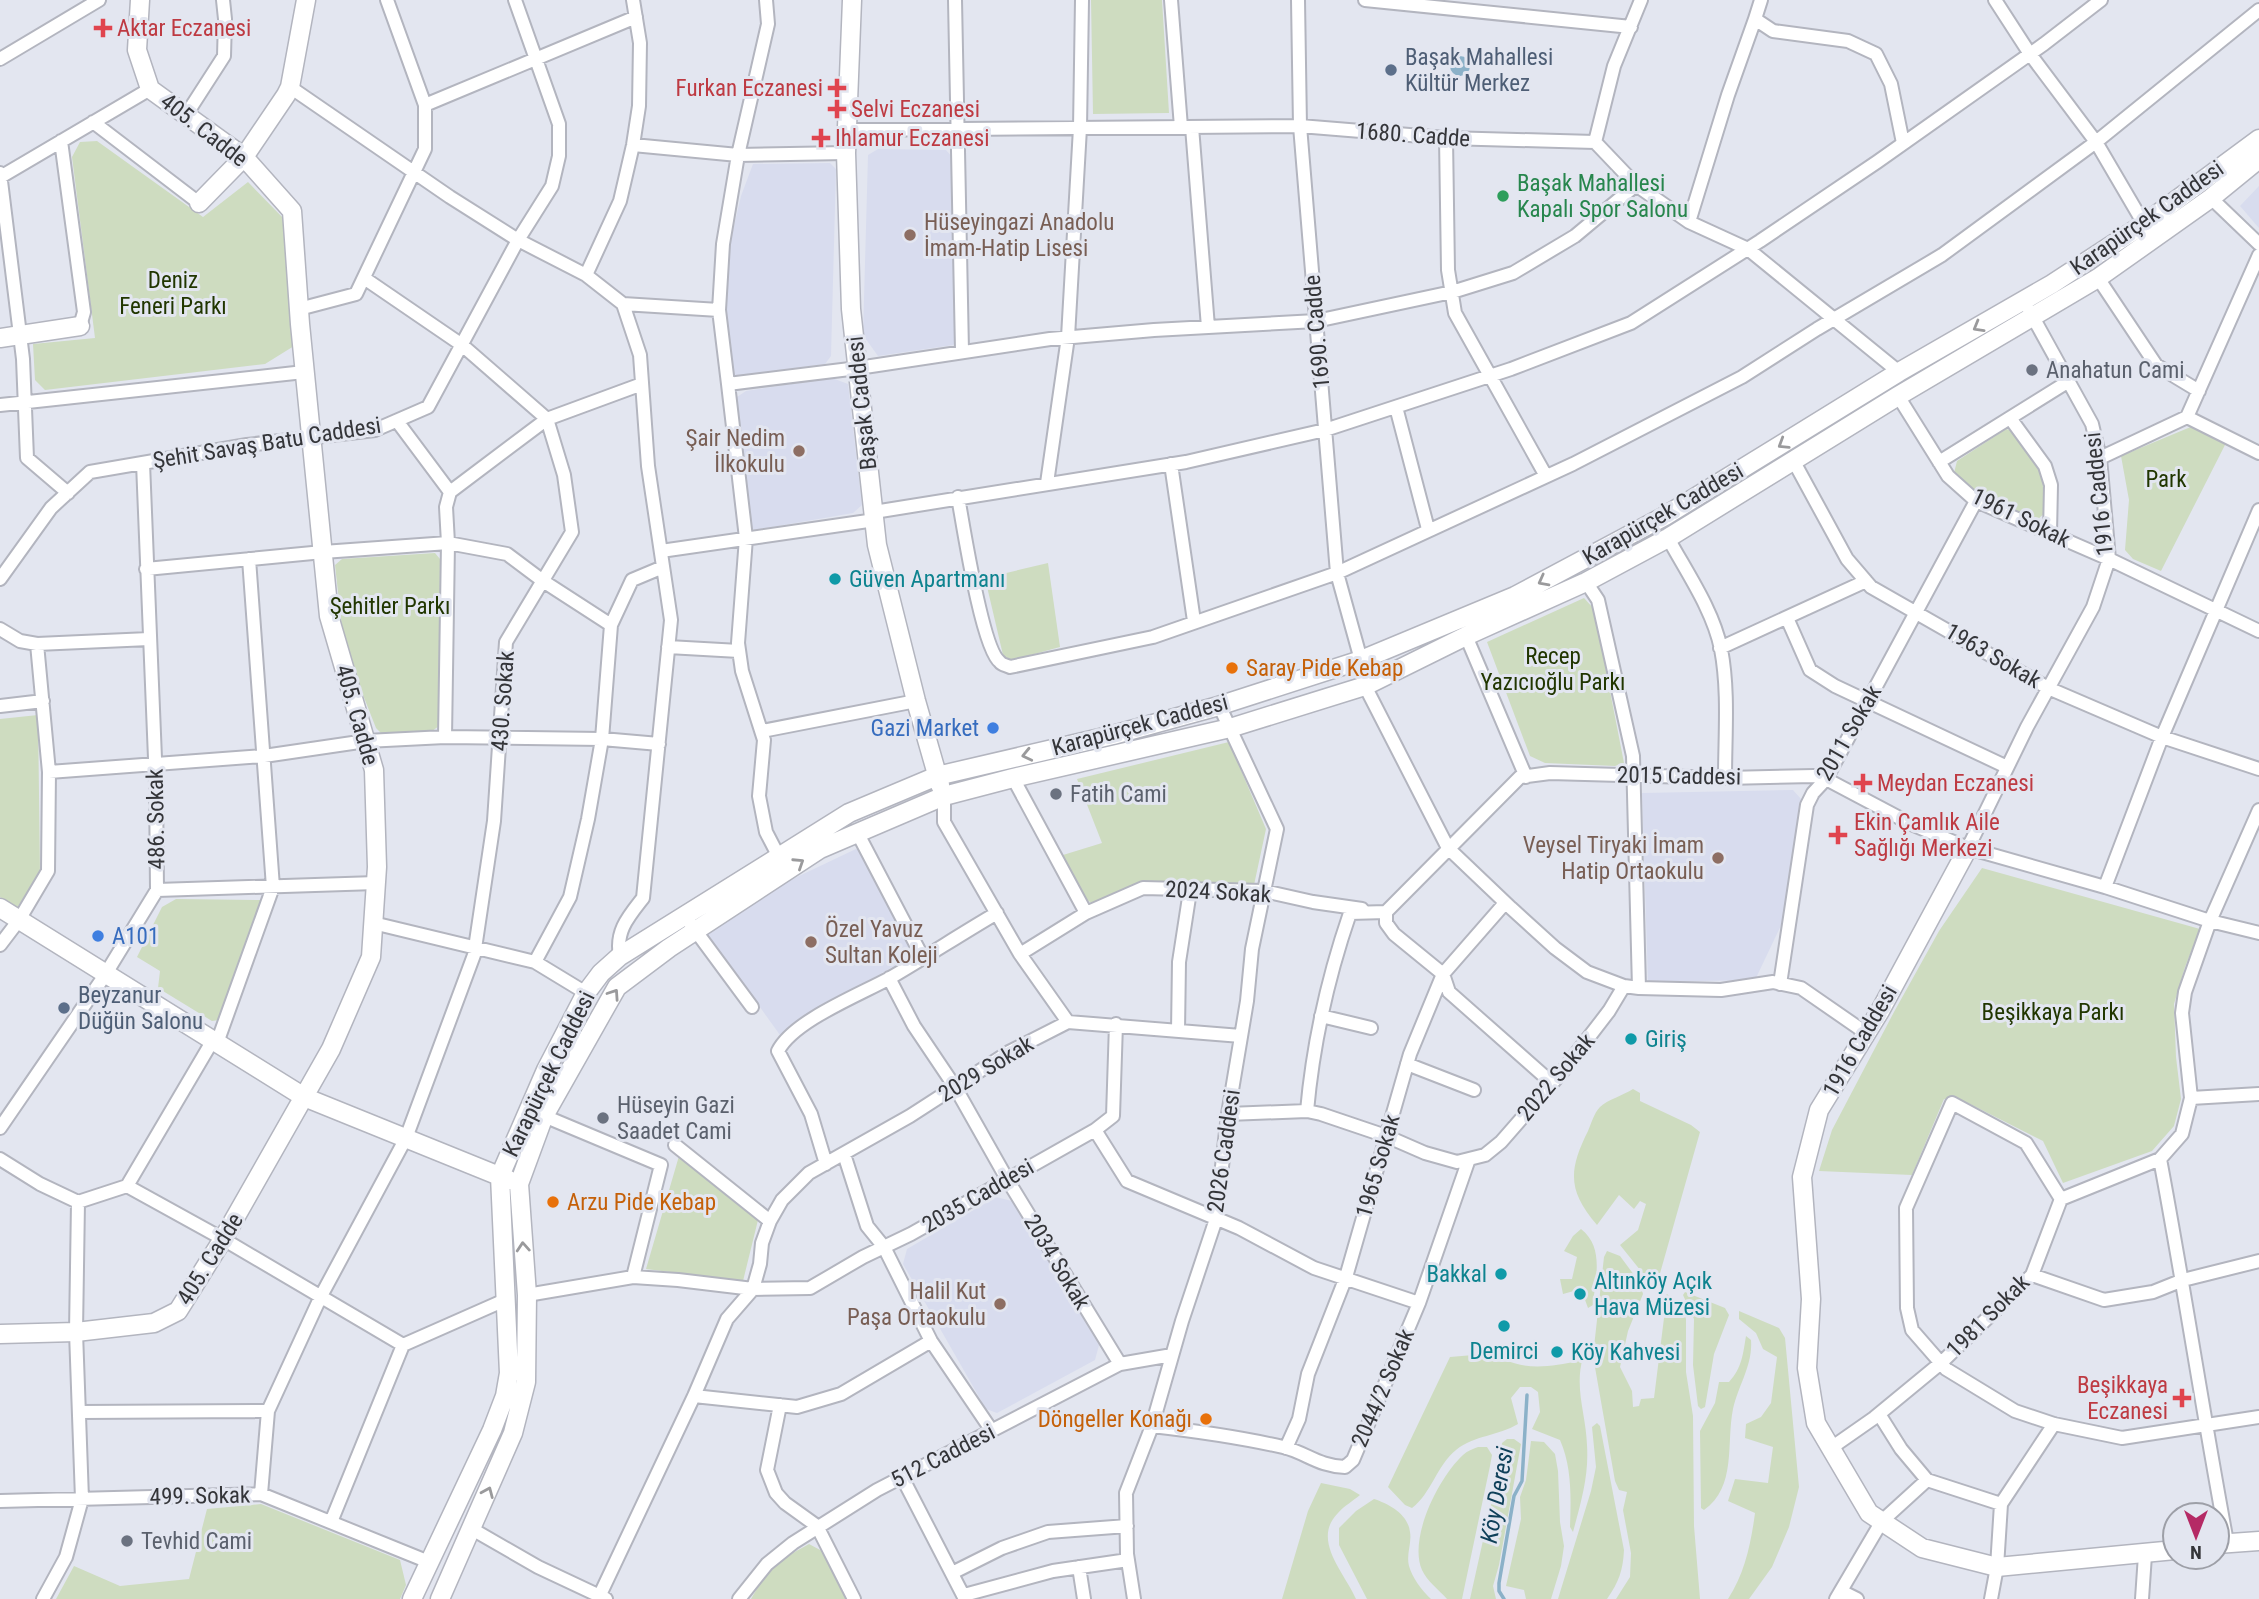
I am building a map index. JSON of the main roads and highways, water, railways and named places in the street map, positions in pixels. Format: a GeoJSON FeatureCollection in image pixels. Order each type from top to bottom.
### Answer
{"type":"FeatureCollection","features":[{"type":"Feature","properties":{"kind":"main road","name":"405. Cadde"},"geometry":{"type":"LineString","coordinates":[[0,1334],[76,1332],[154,1323],[178,1311],[223,1239],[331,1049],[371,957],[376,883],[374,770],[329,616],[310,438],[292,211],[244,157],[150,89],[137,50],[140,0]]}},
{"type":"Feature","properties":{"kind":"main road"},"geometry":{"type":"LineString","coordinates":[[199,202],[244,157],[290,87],[306,0]]}},
{"type":"Feature","properties":{"kind":"main road","name":"Başak Caddesi"},"geometry":{"type":"LineString","coordinates":[[852,0],[846,153],[851,309],[877,545],[916,701],[944,796]]}},
{"type":"Feature","properties":{"kind":"main road","name":"Karapürçek Caddesi"},"geometry":{"type":"LineString","coordinates":[[440,1599],[513,1433],[526,1382],[527,1295],[519,1184],[544,1116],[617,987],[696,930],[820,849],[944,796],[1230,728],[1366,686],[1466,636],[1586,582],[1668,538],[1898,396],[2027,308],[2259,139]]}},
{"type":"Feature","properties":{"kind":"main road","name":"Karapürçek Caddesi"},"geometry":{"type":"LineString","coordinates":[[412,1599],[492,1430],[505,1396],[509,1373],[500,1176],[546,1070],[586,993],[601,973],[620,956],[849,813],[937,776],[1113,736],[1219,705],[1361,660],[1515,596],[1642,528],[1899,372],[2027,308],[2098,278],[2211,198],[2256,162]]}},
{"type":"Feature","properties":{"kind":"main road"},"geometry":{"type":"LineString","coordinates":[[0,338],[80,326]]}},
{"type":"Feature","properties":{"kind":"main road","name":"1916 Caddesi"},"geometry":{"type":"LineString","coordinates":[[1968,848],[1866,1033],[1819,1111],[1802,1177],[1811,1299],[1807,1368],[1816,1423],[1869,1513],[1922,1548],[1997,1567],[2161,1552]]}},
{"type":"Feature","properties":{"kind":"main road"},"geometry":{"type":"LineString","coordinates":[[0,908],[304,1097],[519,1184]]}},
{"type":"Feature","properties":{"kind":"main road"},"geometry":{"type":"LineString","coordinates":[[2231,1543],[2259,1541]]}},
{"type":"Feature","properties":{"kind":"water"},"geometry":{"type":"Polygon","coordinates":[[[1460,56],[1467,59],[1470,66],[1467,73],[1460,76],[1453,73],[1450,66],[1453,59],[1460,56]]]}},
{"type":"Feature","properties":{"kind":"waterway","name":"Köy Deresi"},"geometry":{"type":"LineString","coordinates":[[1504,1599],[1499,1591],[1499,1583],[1514,1496],[1522,1481],[1527,1395]]}},
{"type":"Feature","properties":{"kind":"place","name":"Aktar Eczanesi"},"geometry":{"type":"Point","coordinates":[103,28]}},
{"type":"Feature","properties":{"kind":"place","name":"Başak Mahallesi Kültür Merkez"},"geometry":{"type":"Point","coordinates":[1391,70]}},
{"type":"Feature","properties":{"kind":"place","name":"Furkan Eczanesi"},"geometry":{"type":"Point","coordinates":[837,88]}},
{"type":"Feature","properties":{"kind":"place","name":"Selvi Eczanesi"},"geometry":{"type":"Point","coordinates":[837,109]}},
{"type":"Feature","properties":{"kind":"place","name":"Ihlamur Eczanesi"},"geometry":{"type":"Point","coordinates":[821,138]}},
{"type":"Feature","properties":{"kind":"place","name":"Başak Mahallesi Kapalı Spor Salonu"},"geometry":{"type":"Point","coordinates":[1503,196]}},
{"type":"Feature","properties":{"kind":"place","name":"Hüseyingazi Anadolu İmam-Hatip Lisesi"},"geometry":{"type":"Point","coordinates":[910,235]}},
{"type":"Feature","properties":{"kind":"place","name":"Anahatun Cami"},"geometry":{"type":"Point","coordinates":[2032,370]}},
{"type":"Feature","properties":{"kind":"place","name":"Şair Nedim İlkokulu"},"geometry":{"type":"Point","coordinates":[799,451]}},
{"type":"Feature","properties":{"kind":"place","name":"Güven Apartmanı"},"geometry":{"type":"Point","coordinates":[835,579]}},
{"type":"Feature","properties":{"kind":"place","name":"Saray Pide Kebap"},"geometry":{"type":"Point","coordinates":[1232,668]}},
{"type":"Feature","properties":{"kind":"place","name":"Gazi Market"},"geometry":{"type":"Point","coordinates":[993,728]}},
{"type":"Feature","properties":{"kind":"place","name":"Meydan Eczanesi"},"geometry":{"type":"Point","coordinates":[1863,783]}},
{"type":"Feature","properties":{"kind":"place","name":"Fatih Cami"},"geometry":{"type":"Point","coordinates":[1056,794]}},
{"type":"Feature","properties":{"kind":"place","name":"Ekin Çamlık Aile Sağlığı Merkezi"},"geometry":{"type":"Point","coordinates":[1838,835]}},
{"type":"Feature","properties":{"kind":"place","name":"Veysel Tiryaki İmam Hatip Ortaokulu"},"geometry":{"type":"Point","coordinates":[1718,858]}},
{"type":"Feature","properties":{"kind":"place","name":"A101"},"geometry":{"type":"Point","coordinates":[98,936]}},
{"type":"Feature","properties":{"kind":"place","name":"Özel Yavuz Sultan Koleji"},"geometry":{"type":"Point","coordinates":[811,942]}},
{"type":"Feature","properties":{"kind":"place","name":"Beyzanur Düğün Salonu"},"geometry":{"type":"Point","coordinates":[64,1008]}},
{"type":"Feature","properties":{"kind":"place","name":"Giriş"},"geometry":{"type":"Point","coordinates":[1631,1039]}},
{"type":"Feature","properties":{"kind":"place","name":"Hüseyin Gazi Saadet Cami"},"geometry":{"type":"Point","coordinates":[603,1118]}},
{"type":"Feature","properties":{"kind":"place","name":"Arzu Pide Kebap"},"geometry":{"type":"Point","coordinates":[553,1202]}},
{"type":"Feature","properties":{"kind":"place","name":"Bakkal"},"geometry":{"type":"Point","coordinates":[1501,1274]}},
{"type":"Feature","properties":{"kind":"place","name":"Altınköy Açık Hava Müzesi"},"geometry":{"type":"Point","coordinates":[1580,1294]}},
{"type":"Feature","properties":{"kind":"place","name":"Halil Kut Paşa Ortaokulu"},"geometry":{"type":"Point","coordinates":[1000,1304]}},
{"type":"Feature","properties":{"kind":"place","name":"Demirci"},"geometry":{"type":"Point","coordinates":[1504,1326]}},
{"type":"Feature","properties":{"kind":"place","name":"Köy Kahvesi"},"geometry":{"type":"Point","coordinates":[1557,1352]}},
{"type":"Feature","properties":{"kind":"place","name":"Beşikkaya Eczanesi"},"geometry":{"type":"Point","coordinates":[2182,1398]}},
{"type":"Feature","properties":{"kind":"place","name":"Döngeller Konağı"},"geometry":{"type":"Point","coordinates":[1206,1419]}},
{"type":"Feature","properties":{"kind":"place","name":"Tevhid Cami"},"geometry":{"type":"Point","coordinates":[127,1541]}},
{"type":"Feature","properties":{"kind":"park label","name":"Deniz Feneri Parkı"},"geometry":{"type":"Point","coordinates":[173,293]}},
{"type":"Feature","properties":{"kind":"park label","name":"Park"},"geometry":{"type":"Point","coordinates":[2166,479]}},
{"type":"Feature","properties":{"kind":"park label","name":"Şehitler Parkı"},"geometry":{"type":"Point","coordinates":[390,606]}},
{"type":"Feature","properties":{"kind":"park label","name":"Recep Yazıcıoğlu Parkı"},"geometry":{"type":"Point","coordinates":[1553,669]}},
{"type":"Feature","properties":{"kind":"park label","name":"Beşikkaya Parkı"},"geometry":{"type":"Point","coordinates":[2053,1012]}}]}
